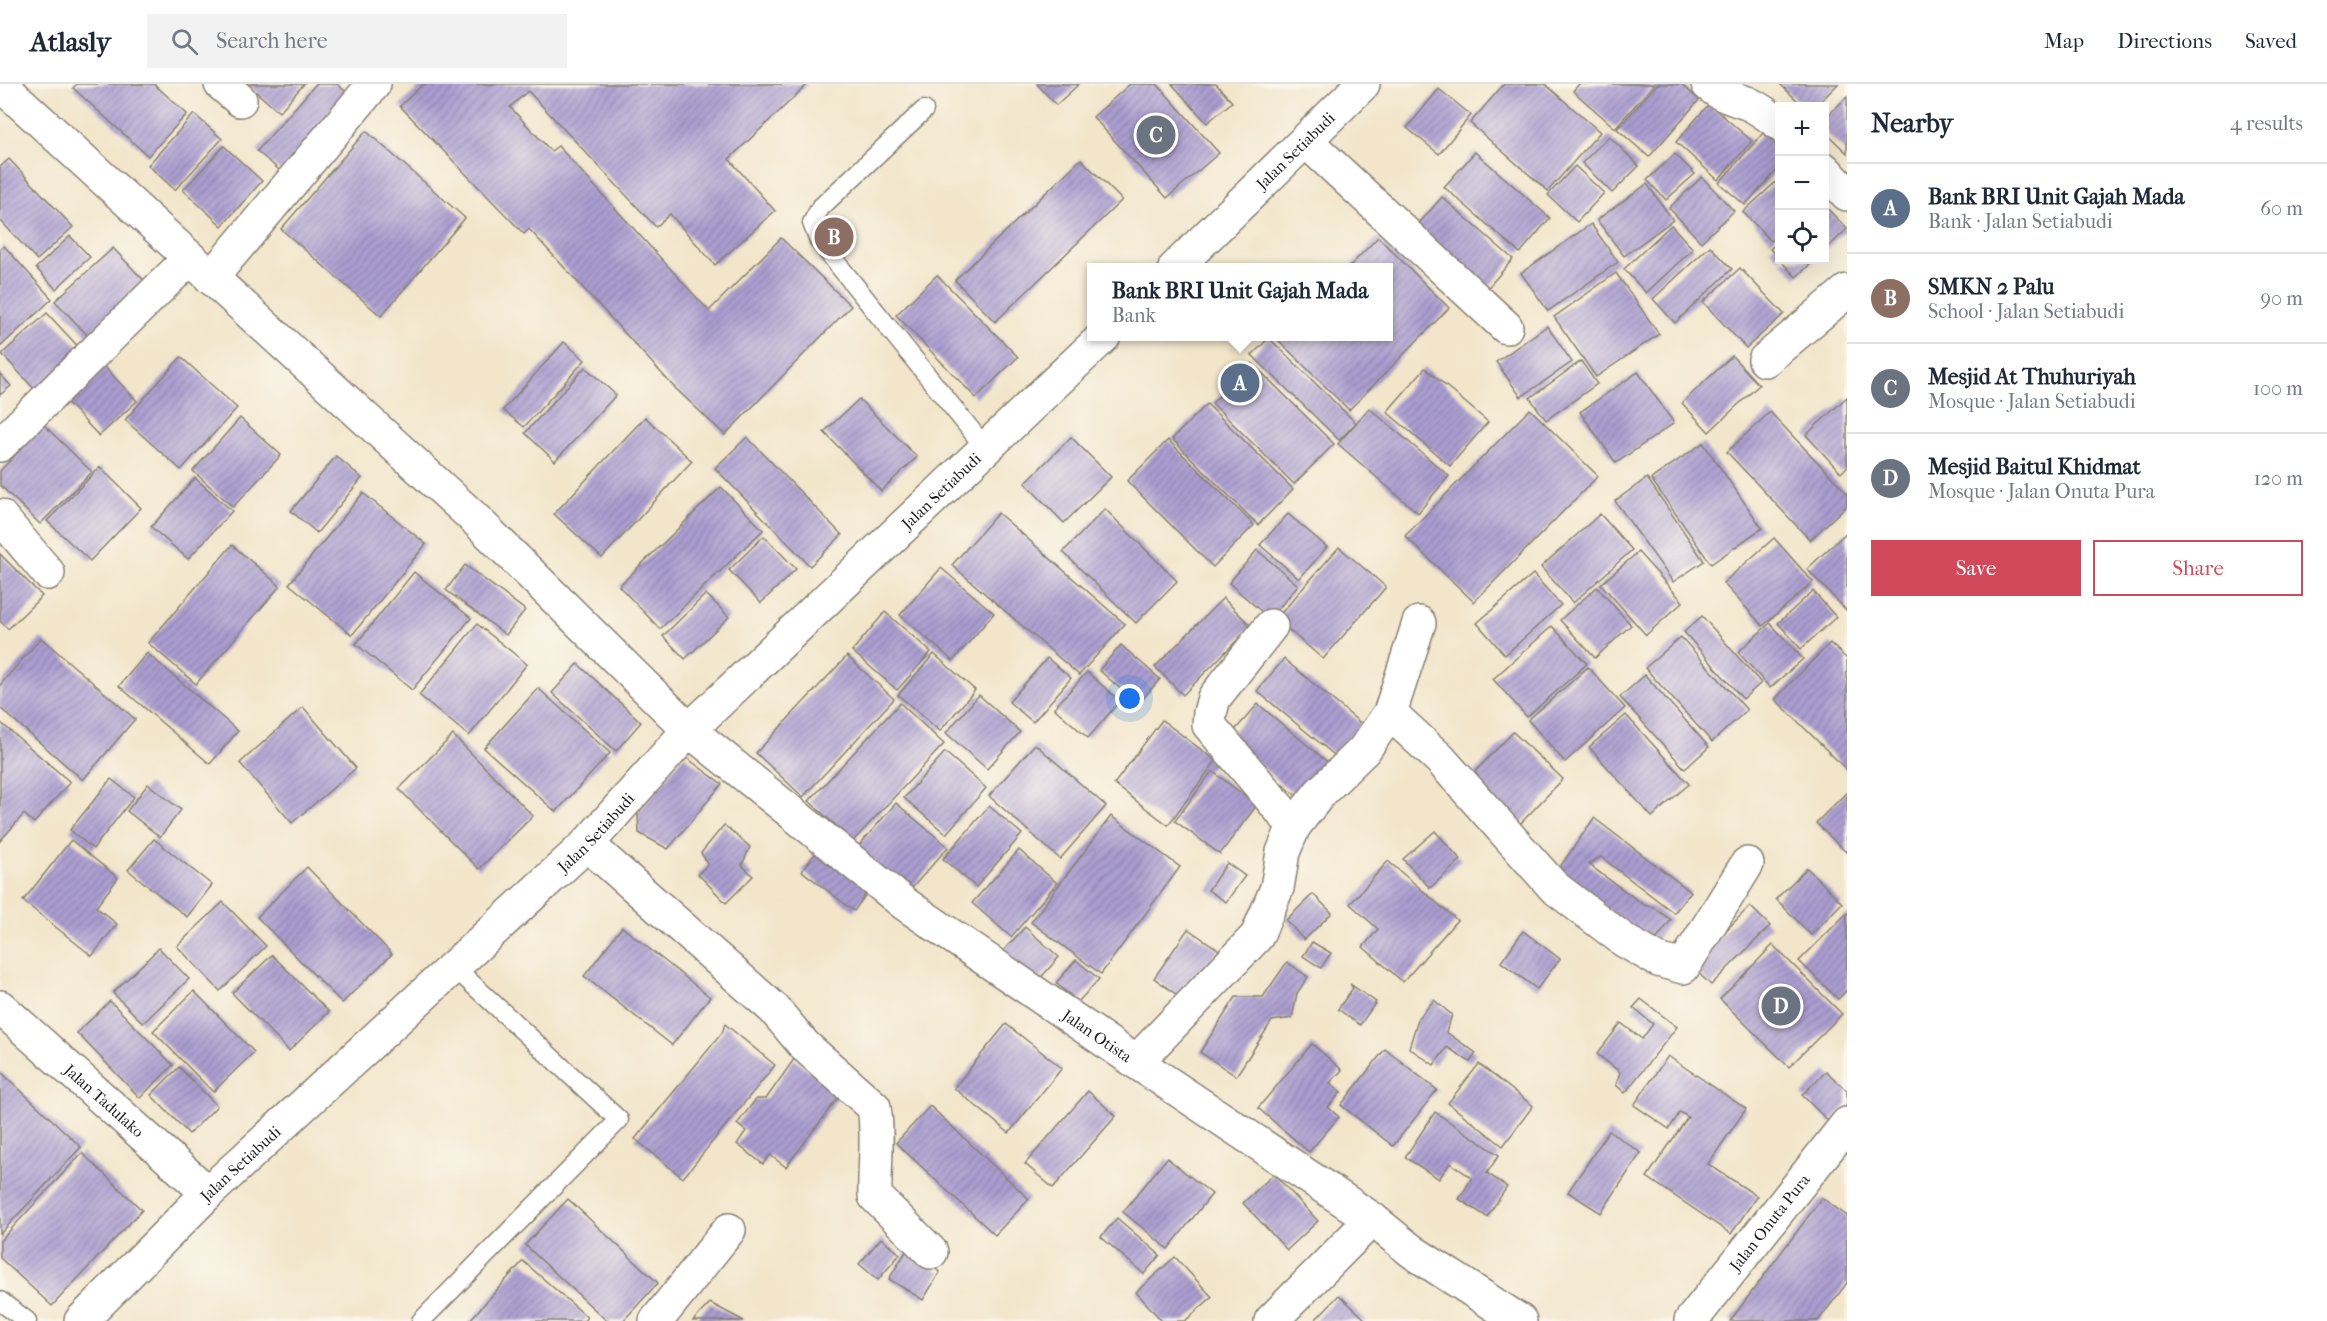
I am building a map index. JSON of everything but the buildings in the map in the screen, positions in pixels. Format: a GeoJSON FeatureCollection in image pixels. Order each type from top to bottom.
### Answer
{"type":"FeatureCollection","features":[{"type":"Feature","properties":{"kind":"street","name":"Jalan Otista"},"geometry":{"type":"LineString","coordinates":[[0,84],[473,517],[689,730],[905,904],[1136,1062],[1372,1219],[1413,1252],[1520,1321]]}},
{"type":"Feature","properties":{"kind":"street"},"geometry":{"type":"LineString","coordinates":[[0,445],[200,268],[374,84]]}},
{"type":"Feature","properties":{"kind":"street","name":"Jalan Setiabudi"},"geometry":{"type":"LineString","coordinates":[[1179,263],[1363,84]]}},
{"type":"Feature","properties":{"kind":"street"},"geometry":{"type":"LineString","coordinates":[[1708,84],[1731,99],[1747,104],[1775,121]]}},
{"type":"Feature","properties":{"kind":"street"},"geometry":{"type":"LineString","coordinates":[[1306,141],[1506,327]]}},
{"type":"Feature","properties":{"kind":"street"},"geometry":{"type":"LineString","coordinates":[[1829,174],[1847,194]]}},
{"type":"Feature","properties":{"kind":"street"},"geometry":{"type":"LineString","coordinates":[[1765,360],[1847,291]]}},
{"type":"Feature","properties":{"kind":"street","name":"Jalan Setiabudi"},"geometry":{"type":"LineString","coordinates":[[81,1321],[208,1193],[587,844],[689,730],[987,450],[1099,341]]}},
{"type":"Feature","properties":{"kind":"street"},"geometry":{"type":"LineString","coordinates":[[0,516],[48,573]]}},
{"type":"Feature","properties":{"kind":"street"},"geometry":{"type":"LineString","coordinates":[[1136,1062],[1257,936],[1277,888],[1283,852],[1294,826],[1320,793],[1364,750],[1390,713],[1419,623]]}},
{"type":"Feature","properties":{"kind":"street"},"geometry":{"type":"LineString","coordinates":[[1271,626],[1214,698],[1209,724],[1294,826]]}},
{"type":"Feature","properties":{"kind":"street"},"geometry":{"type":"LineString","coordinates":[[1390,713],[1440,759],[1554,887],[1625,941],[1658,960],[1683,967],[1747,864]]}},
{"type":"Feature","properties":{"kind":"street"},"geometry":{"type":"LineString","coordinates":[[587,844],[774,1009],[805,1046],[874,1107],[878,1147],[875,1196],[931,1252]]}},
{"type":"Feature","properties":{"kind":"street","name":"Jalan Tadulako"},"geometry":{"type":"LineString","coordinates":[[0,1007],[208,1193]]}},
{"type":"Feature","properties":{"kind":"street","name":"Jalan Onuta Pura"},"geometry":{"type":"LineString","coordinates":[[1691,1321],[1847,1124]]}},
{"type":"Feature","properties":{"kind":"street"},"geometry":{"type":"LineString","coordinates":[[1271,1321],[1372,1219]]}},
{"type":"Feature","properties":{"kind":"street"},"geometry":{"type":"LineString","coordinates":[[656,1321],[729,1230]]}},
{"type":"Feature","properties":{"kind":"lane"},"geometry":{"type":"LineString","coordinates":[[924,110],[820,208],[812,223],[819,241],[987,450]]}},
{"type":"Feature","properties":{"kind":"lane"},"geometry":{"type":"LineString","coordinates":[[421,1321],[619,1120],[454,968]]}},
{"type":"Feature","properties":{"kind":"lane"},"geometry":{"type":"LineString","coordinates":[[0,1301],[27,1321]]}},
{"type":"Feature","properties":{"kind":"place","name":"Mesjid At Thuhuriyah"},"geometry":{"type":"Point","coordinates":[1156,135]}},
{"type":"Feature","properties":{"kind":"place","name":"SMKN 2 Palu"},"geometry":{"type":"Point","coordinates":[834,237]}},
{"type":"Feature","properties":{"kind":"place","name":"Bank BRI Unit Gajah Mada"},"geometry":{"type":"Point","coordinates":[1240,383]}},
{"type":"Feature","properties":{"kind":"place","name":"Mesjid Baitul Khidmat"},"geometry":{"type":"Point","coordinates":[1781,1006]}}]}
